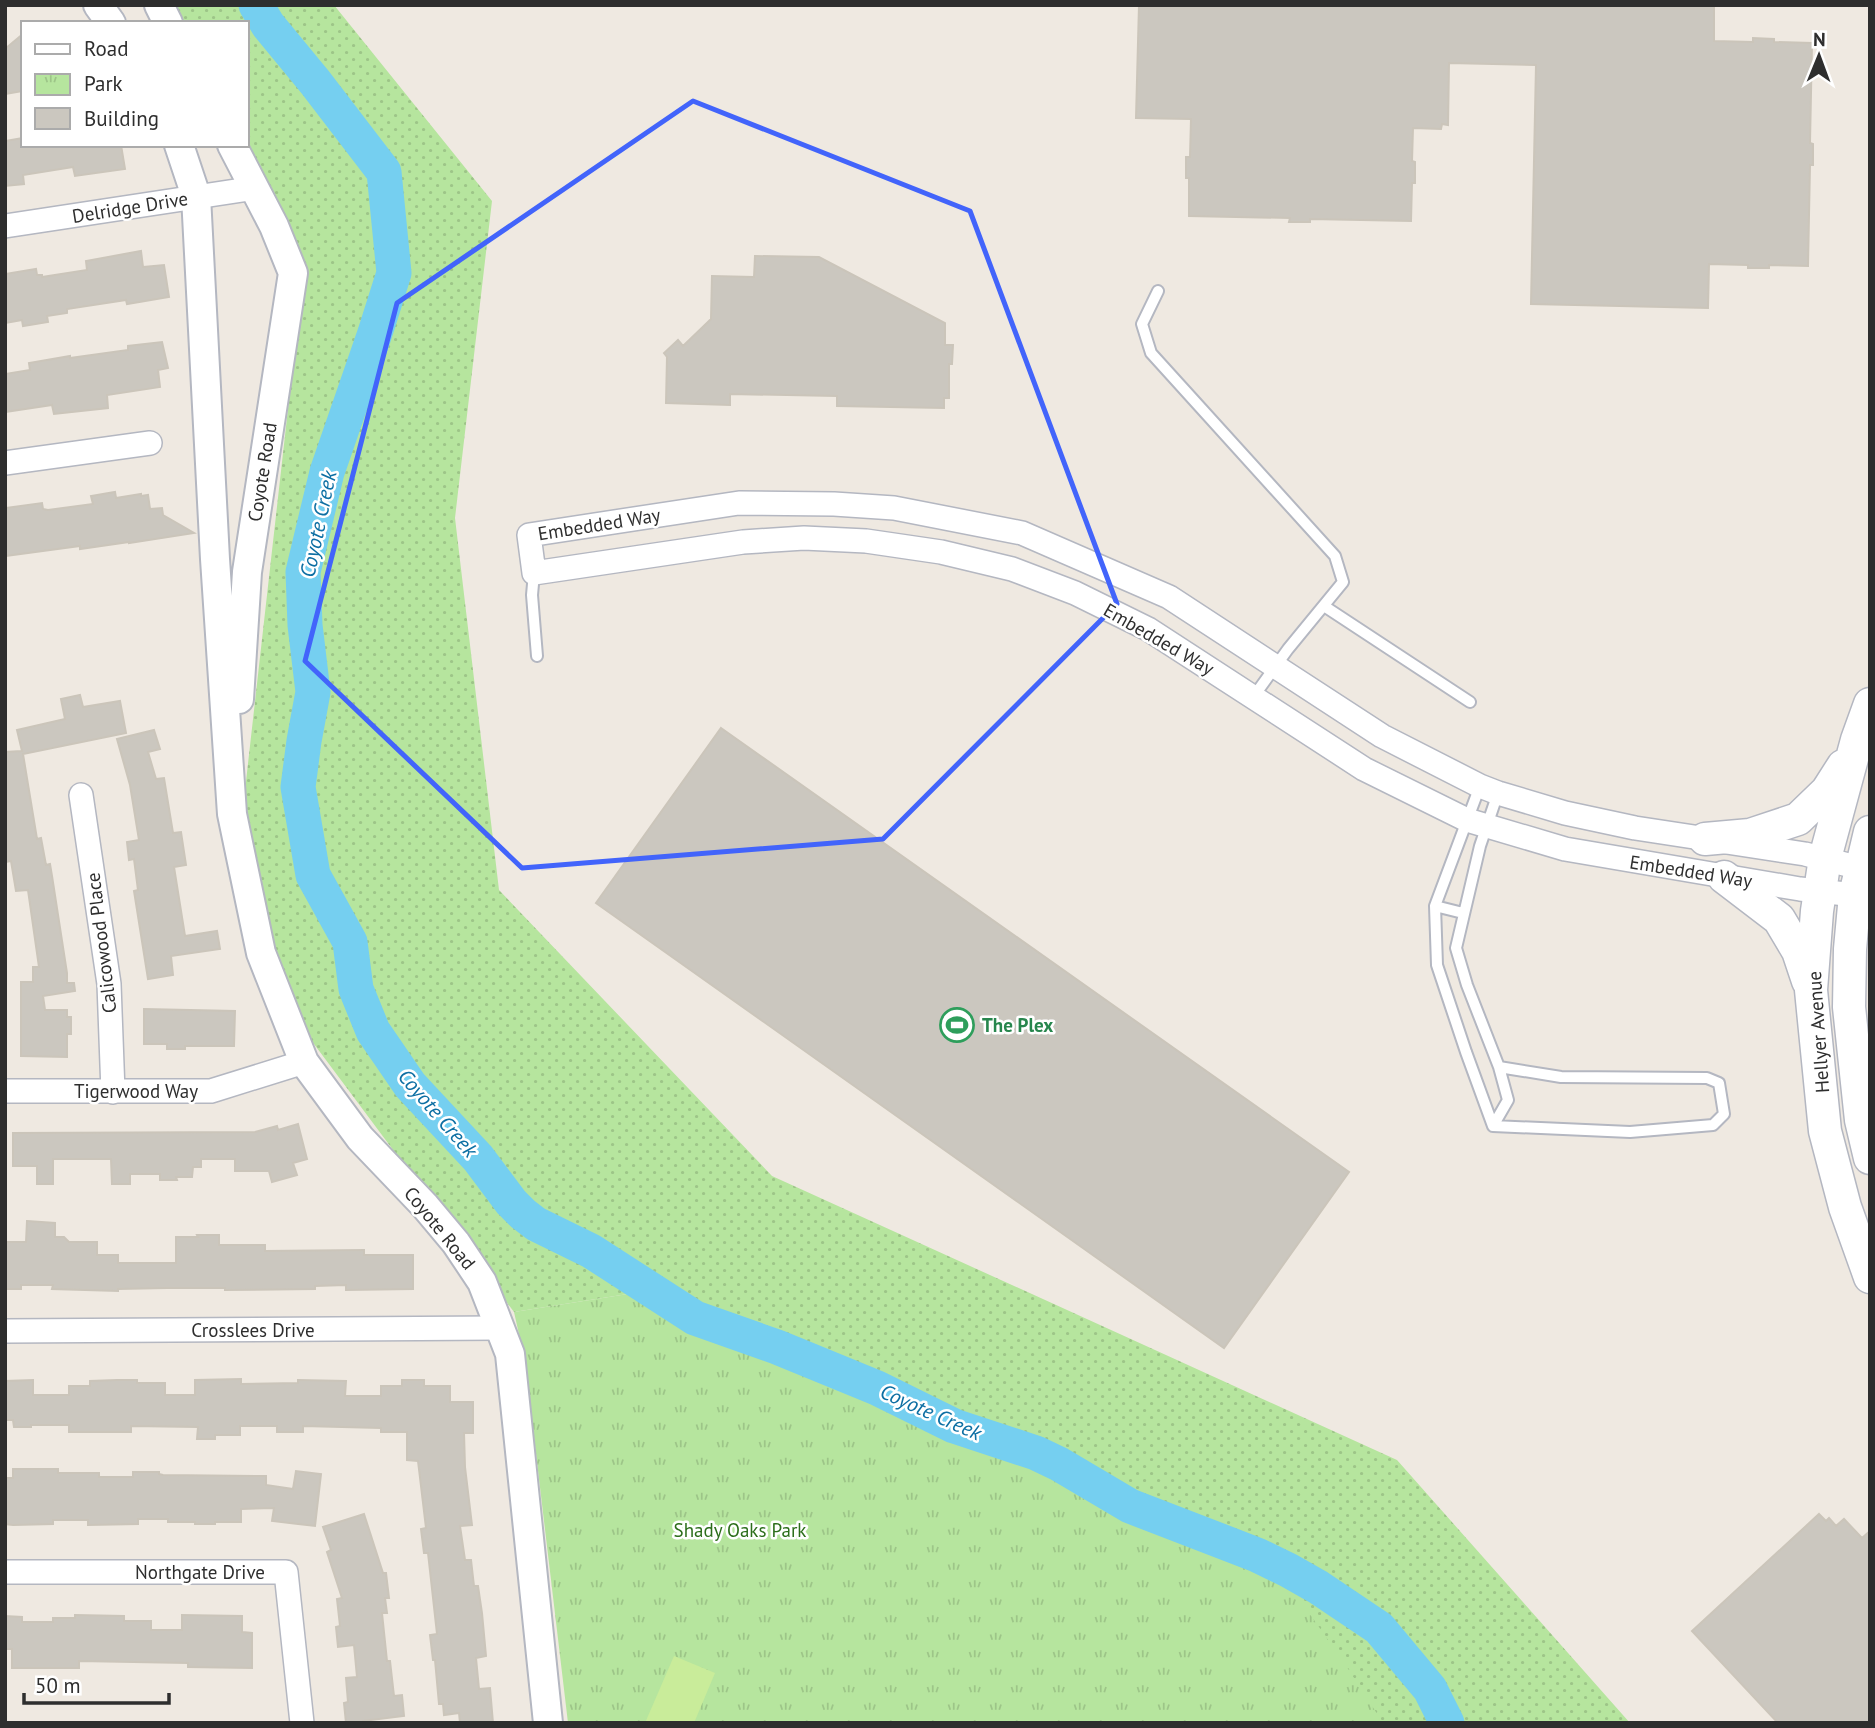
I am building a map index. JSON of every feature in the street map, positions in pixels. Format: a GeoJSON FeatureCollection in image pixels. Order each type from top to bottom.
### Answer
{"type":"FeatureCollection","features":[{"type":"Feature","properties":{"kind":"main road","name":"Hellyer Avenue"},"geometry":{"type":"LineString","coordinates":[[1870,704],[1857,740],[1825,858],[1811,990],[1825,1131],[1845,1207],[1870,1276]]}},
{"type":"Feature","properties":{"kind":"main road"},"geometry":{"type":"LineString","coordinates":[[1705,839],[1750,835],[1798,819],[1827,791],[1857,740]]}},
{"type":"Feature","properties":{"kind":"main road","name":"Hellyer Avenue"},"geometry":{"type":"LineString","coordinates":[[1870,832],[1857,881],[1850,949],[1849,1007],[1861,1120],[1870,1158]]}},
{"type":"Feature","properties":{"kind":"main road"},"geometry":{"type":"LineString","coordinates":[[1724,877],[1779,919],[1798,951],[1811,990]]}},
{"type":"Feature","properties":{"kind":"street"},"geometry":{"type":"LineString","coordinates":[[99,5],[110,21]]}},
{"type":"Feature","properties":{"kind":"street"},"geometry":{"type":"LineString","coordinates":[[159,5],[167,21]]}},
{"type":"Feature","properties":{"kind":"street","name":"Coyote Road"},"geometry":{"type":"LineString","coordinates":[[180,147],[196,196],[215,559],[232,814],[261,953],[304,1062],[360,1138],[456,1243],[482,1282],[510,1354],[548,1723]]}},
{"type":"Feature","properties":{"kind":"street","name":"Coyote Road"},"geometry":{"type":"LineString","coordinates":[[232,814],[247,572],[293,273],[275,226],[233,147]]}},
{"type":"Feature","properties":{"kind":"street","name":"Delridge Drive"},"geometry":{"type":"LineString","coordinates":[[5,226],[255,188]]}},
{"type":"Feature","properties":{"kind":"street"},"geometry":{"type":"LineString","coordinates":[[5,463],[150,443]]}},
{"type":"Feature","properties":{"kind":"street","name":"Embedded Way"},"geometry":{"type":"LineString","coordinates":[[739,503],[894,508],[1022,533],[1169,597],[1382,736],[1489,790],[1565,813],[1635,828],[1825,858],[1857,881],[1820,891],[1724,877],[1565,849],[1477,823],[1364,769],[1148,629],[1075,593],[1012,569],[941,552],[866,541],[804,538],[743,542],[534,573],[528,535],[739,503]]}},
{"type":"Feature","properties":{"kind":"street","name":"Calicowood Place"},"geometry":{"type":"LineString","coordinates":[[81,795],[109,984],[113,1092]]}},
{"type":"Feature","properties":{"kind":"street","name":"Tigerwood Way"},"geometry":{"type":"LineString","coordinates":[[5,1091],[211,1091],[304,1062]]}},
{"type":"Feature","properties":{"kind":"street","name":"Crosslees Drive"},"geometry":{"type":"LineString","coordinates":[[5,1331],[500,1328]]}},
{"type":"Feature","properties":{"kind":"street","name":"Northgate Drive"},"geometry":{"type":"LineString","coordinates":[[5,1572],[286,1572],[302,1723]]}},
{"type":"Feature","properties":{"kind":"lane"},"geometry":{"type":"LineString","coordinates":[[1158,290],[1142,324],[1152,353],[1335,556],[1343,582],[1275,666],[1255,696]]}},
{"type":"Feature","properties":{"kind":"lane"},"geometry":{"type":"LineString","coordinates":[[534,573],[532,595],[537,656]]}},
{"type":"Feature","properties":{"kind":"lane"},"geometry":{"type":"LineString","coordinates":[[1324,606],[1470,702]]}},
{"type":"Feature","properties":{"kind":"lane"},"geometry":{"type":"LineString","coordinates":[[1489,790],[1477,823],[1436,906],[1437,965],[1493,1126]]}},
{"type":"Feature","properties":{"kind":"lane"},"geometry":{"type":"LineString","coordinates":[[1489,790],[1477,823],[1480,846],[1456,948],[1508,1100],[1493,1126]]}},
{"type":"Feature","properties":{"kind":"lane"},"geometry":{"type":"LineString","coordinates":[[1436,906],[1463,913]]}},
{"type":"Feature","properties":{"kind":"lane"},"geometry":{"type":"LineString","coordinates":[[1493,1126],[1630,1132],[1713,1125],[1724,1114],[1719,1083],[1707,1078],[1561,1077],[1499,1068]]}},
{"type":"Feature","properties":{"kind":"highlighted area"},"geometry":{"type":"Polygon","coordinates":[[[693,101],[970,211],[1117,604],[883,839],[522,868],[305,661],[397,303],[693,101]]]}},
{"type":"Feature","properties":{"kind":"green space"},"geometry":{"type":"Polygon","coordinates":[[[169,5],[334,5],[492,201],[455,518],[499,890],[772,1176],[1397,1460],[1630,1723],[1382,1723],[672,1287],[514,1312],[311,1040],[271,945],[244,799],[304,267],[248,147],[248,21],[177,21],[169,5]]]}},
{"type":"Feature","properties":{"kind":"green space","name":"Shady Oaks Park"},"geometry":{"type":"Polygon","coordinates":[[[672,1287],[1283,1576],[1383,1723],[568,1723],[525,1361],[514,1312],[672,1287]]]}},
{"type":"Feature","properties":{"kind":"green space"},"geometry":{"type":"Polygon","coordinates":[[[674,1656],[715,1673],[694,1723],[645,1723],[674,1656]]]}},
{"type":"Feature","properties":{"kind":"building"},"geometry":{"type":"Polygon","coordinates":[[[1139,5],[1714,5],[1714,41],[1753,42],[1753,38],[1774,39],[1774,42],[1812,43],[1810,143],[1813,144],[1813,165],[1810,165],[1808,266],[1769,265],[1769,268],[1748,268],[1748,265],[1709,264],[1708,308],[1531,304],[1536,65],[1449,63],[1448,125],[1442,124],[1441,129],[1413,128],[1412,161],[1415,162],[1415,183],[1412,183],[1411,221],[1310,219],[1310,222],[1289,222],[1290,218],[1189,216],[1186,157],[1190,157],[1191,119],[1136,118],[1139,5]]]}},
{"type":"Feature","properties":{"kind":"building"},"geometry":{"type":"Polygon","coordinates":[[[21,36],[21,91],[5,94],[5,49],[21,36]]]}},
{"type":"Feature","properties":{"kind":"building"},"geometry":{"type":"Polygon","coordinates":[[[21,138],[21,147],[121,147],[125,169],[75,176],[73,167],[23,175],[24,184],[5,186],[5,141],[21,138]]]}},
{"type":"Feature","properties":{"kind":"building"},"geometry":{"type":"Polygon","coordinates":[[[141,251],[143,267],[164,265],[169,297],[67,309],[67,313],[47,316],[48,322],[23,326],[22,320],[5,323],[5,274],[36,269],[37,275],[42,277],[87,270],[86,261],[141,251]]]}},
{"type":"Feature","properties":{"kind":"building"},"geometry":{"type":"Polygon","coordinates":[[[755,256],[819,257],[945,323],[945,345],[953,345],[952,364],[949,364],[949,398],[944,398],[944,408],[837,406],[837,396],[730,394],[730,405],[666,403],[667,357],[664,353],[678,340],[683,346],[711,319],[712,276],[754,277],[755,256]]]}},
{"type":"Feature","properties":{"kind":"building"},"geometry":{"type":"Polygon","coordinates":[[[162,342],[168,368],[158,370],[160,387],[107,395],[108,408],[54,414],[52,405],[5,412],[5,374],[30,370],[29,363],[128,350],[128,346],[162,342]]]}},
{"type":"Feature","properties":{"kind":"building"},"geometry":{"type":"Polygon","coordinates":[[[115,492],[116,498],[148,495],[150,509],[162,508],[163,515],[194,533],[80,549],[80,546],[5,556],[5,508],[42,503],[43,509],[48,510],[93,504],[91,496],[115,492]]]}},
{"type":"Feature","properties":{"kind":"building"},"geometry":{"type":"Polygon","coordinates":[[[80,695],[83,707],[120,701],[126,733],[23,754],[37,839],[41,838],[46,865],[50,864],[67,983],[74,983],[75,991],[43,996],[45,1010],[67,1010],[67,1017],[71,1017],[71,1034],[67,1034],[67,1057],[21,1056],[21,982],[33,982],[33,967],[39,967],[28,890],[16,891],[11,861],[5,862],[5,752],[22,751],[17,730],[65,719],[61,699],[80,695]]]}},
{"type":"Feature","properties":{"kind":"building"},"geometry":{"type":"Polygon","coordinates":[[[721,728],[1349,1172],[1224,1348],[596,903],[721,728]]]}},
{"type":"Feature","properties":{"kind":"building"},"geometry":{"type":"Polygon","coordinates":[[[154,730],[160,749],[148,752],[156,779],[164,778],[173,833],[181,832],[186,865],[174,867],[185,936],[217,931],[220,949],[171,956],[173,975],[148,979],[134,891],[138,890],[134,859],[129,860],[127,842],[139,840],[130,785],[117,739],[154,730]]]}},
{"type":"Feature","properties":{"kind":"building"},"geometry":{"type":"Polygon","coordinates":[[[144,1009],[235,1011],[234,1046],[185,1046],[185,1049],[167,1049],[167,1044],[144,1044],[144,1009]]]}},
{"type":"Feature","properties":{"kind":"building"},"geometry":{"type":"Polygon","coordinates":[[[298,1124],[307,1159],[293,1163],[297,1175],[272,1182],[269,1171],[235,1171],[235,1159],[201,1159],[201,1167],[193,1167],[192,1177],[176,1177],[177,1180],[160,1180],[160,1174],[130,1174],[130,1184],[112,1184],[111,1159],[53,1159],[53,1184],[37,1184],[37,1166],[13,1166],[13,1133],[255,1132],[277,1126],[278,1130],[298,1124]]]}},
{"type":"Feature","properties":{"kind":"building"},"geometry":{"type":"Polygon","coordinates":[[[27,1221],[55,1223],[55,1237],[64,1237],[69,1242],[97,1242],[97,1255],[118,1255],[118,1263],[176,1263],[176,1237],[198,1237],[197,1235],[219,1235],[219,1245],[265,1245],[265,1251],[364,1250],[364,1255],[413,1255],[413,1289],[346,1290],[346,1285],[315,1286],[315,1289],[167,1288],[118,1291],[21,1285],[21,1289],[5,1289],[5,1242],[26,1242],[27,1221]]]}},
{"type":"Feature","properties":{"kind":"building"},"geometry":{"type":"Polygon","coordinates":[[[241,1379],[241,1384],[298,1383],[298,1380],[346,1381],[345,1396],[381,1396],[381,1386],[402,1386],[402,1380],[424,1380],[424,1386],[450,1386],[450,1402],[473,1402],[473,1433],[464,1433],[472,1525],[460,1526],[465,1560],[471,1560],[474,1586],[478,1586],[482,1613],[486,1656],[476,1658],[479,1689],[490,1688],[493,1723],[460,1723],[459,1713],[444,1715],[443,1704],[439,1704],[430,1635],[437,1634],[428,1553],[424,1553],[421,1529],[426,1528],[418,1461],[407,1460],[407,1432],[381,1432],[381,1428],[303,1426],[303,1432],[277,1432],[277,1426],[240,1426],[240,1435],[215,1435],[215,1439],[197,1439],[198,1427],[131,1426],[131,1432],[69,1432],[69,1425],[14,1427],[13,1420],[5,1420],[5,1381],[33,1380],[33,1395],[69,1395],[69,1386],[90,1386],[90,1381],[137,1380],[137,1383],[165,1383],[165,1395],[195,1395],[195,1380],[241,1379]]]}},
{"type":"Feature","properties":{"kind":"building"},"geometry":{"type":"Polygon","coordinates":[[[13,1469],[58,1469],[58,1473],[99,1473],[99,1477],[133,1477],[133,1472],[266,1476],[266,1485],[293,1489],[296,1471],[321,1474],[315,1526],[272,1521],[274,1508],[241,1509],[241,1522],[215,1524],[138,1519],[138,1524],[88,1525],[88,1520],[53,1520],[53,1524],[13,1525],[5,1524],[5,1478],[13,1478],[13,1469]]]}},
{"type":"Feature","properties":{"kind":"building"},"geometry":{"type":"Polygon","coordinates":[[[364,1514],[383,1573],[386,1573],[389,1598],[385,1598],[387,1613],[382,1613],[387,1661],[390,1661],[394,1696],[402,1695],[404,1716],[346,1723],[346,1678],[357,1677],[354,1645],[338,1647],[336,1627],[340,1626],[337,1599],[342,1598],[327,1552],[331,1550],[323,1527],[364,1514]]]}},
{"type":"Feature","properties":{"kind":"building"},"geometry":{"type":"Polygon","coordinates":[[[1819,1514],[1826,1521],[1829,1518],[1836,1526],[1844,1519],[1862,1538],[1870,1531],[1870,1723],[1778,1723],[1692,1631],[1819,1514]]]}},
{"type":"Feature","properties":{"kind":"building"},"geometry":{"type":"Polygon","coordinates":[[[75,1615],[124,1616],[124,1621],[151,1621],[151,1630],[182,1630],[182,1615],[242,1616],[242,1632],[252,1633],[252,1668],[188,1667],[188,1663],[79,1661],[79,1668],[12,1668],[12,1649],[5,1649],[5,1616],[22,1617],[22,1622],[53,1622],[53,1618],[75,1618],[75,1615]]]}},
{"type":"Feature","properties":{"kind":"waterway","name":"Coyote Creek"},"geometry":{"type":"LineString","coordinates":[[256,5],[268,25],[384,172],[394,273],[327,472],[303,572],[305,625],[313,692],[298,787],[313,875],[350,942],[356,989],[373,1031],[410,1085],[478,1158],[511,1202],[536,1224],[591,1251],[695,1318],[777,1347],[877,1388],[954,1426],[1036,1453],[1130,1506],[1257,1555],[1288,1570],[1379,1628],[1430,1689],[1447,1723]]}},
{"type":"Feature","properties":{"kind":"place","name":"The Plex"},"geometry":{"type":"Point","coordinates":[957,1025]}}]}
